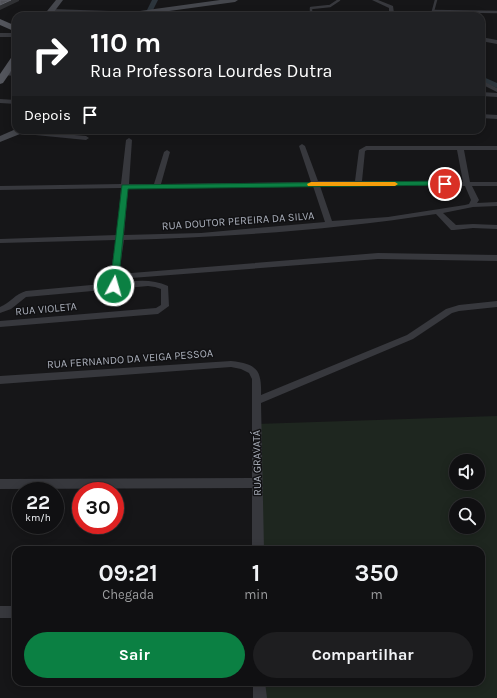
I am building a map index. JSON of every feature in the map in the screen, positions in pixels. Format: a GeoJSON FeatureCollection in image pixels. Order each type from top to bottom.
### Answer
{"type":"FeatureCollection","features":[{"type":"Feature","properties":{"kind":"main road"},"geometry":{"type":"LineString","coordinates":[[0,22],[12,27]]}},
{"type":"Feature","properties":{"kind":"main road"},"geometry":{"type":"LineString","coordinates":[[2,77],[12,63]]}},
{"type":"Feature","properties":{"kind":"street"},"geometry":{"type":"LineString","coordinates":[[52,10],[60,0]]}},
{"type":"Feature","properties":{"kind":"street"},"geometry":{"type":"LineString","coordinates":[[151,12],[235,0]]}},
{"type":"Feature","properties":{"kind":"street"},"geometry":{"type":"LineString","coordinates":[[374,0],[391,7],[392,12]]}},
{"type":"Feature","properties":{"kind":"street"},"geometry":{"type":"LineString","coordinates":[[142,12],[145,4]]}},
{"type":"Feature","properties":{"kind":"street"},"geometry":{"type":"LineString","coordinates":[[52,10],[96,12]]}},
{"type":"Feature","properties":{"kind":"street"},"geometry":{"type":"LineString","coordinates":[[0,35],[12,35]]}},
{"type":"Feature","properties":{"kind":"street"},"geometry":{"type":"LineString","coordinates":[[485,40],[497,42]]}},
{"type":"Feature","properties":{"kind":"street"},"geometry":{"type":"LineString","coordinates":[[2,77],[12,75]]}},
{"type":"Feature","properties":{"kind":"street"},"geometry":{"type":"LineString","coordinates":[[485,83],[495,85]]}},
{"type":"Feature","properties":{"kind":"street"},"geometry":{"type":"LineString","coordinates":[[485,94],[497,95]]}},
{"type":"Feature","properties":{"kind":"street"},"geometry":{"type":"LineString","coordinates":[[0,101],[12,102]]}},
{"type":"Feature","properties":{"kind":"street"},"geometry":{"type":"LineString","coordinates":[[485,116],[497,117]]}},
{"type":"Feature","properties":{"kind":"street"},"geometry":{"type":"LineString","coordinates":[[0,130],[12,131]]}},
{"type":"Feature","properties":{"kind":"street"},"geometry":{"type":"LineString","coordinates":[[0,139],[12,134]]}},
{"type":"Feature","properties":{"kind":"street"},"geometry":{"type":"LineString","coordinates":[[48,134],[86,138]]}},
{"type":"Feature","properties":{"kind":"street"},"geometry":{"type":"LineString","coordinates":[[129,140],[120,239],[114,282],[378,256],[497,258]]}},
{"type":"Feature","properties":{"kind":"street"},"geometry":{"type":"LineString","coordinates":[[302,146],[330,225]]}},
{"type":"Feature","properties":{"kind":"street"},"geometry":{"type":"LineString","coordinates":[[358,183],[364,149],[370,147],[497,148]]}},
{"type":"Feature","properties":{"kind":"street"},"geometry":{"type":"LineString","coordinates":[[460,148],[467,183],[475,200],[473,204]]}},
{"type":"Feature","properties":{"kind":"street"},"geometry":{"type":"LineString","coordinates":[[157,186],[167,152]]}},
{"type":"Feature","properties":{"kind":"street"},"geometry":{"type":"LineString","coordinates":[[0,188],[358,183],[497,184]]}},
{"type":"Feature","properties":{"kind":"street","name":"RUA DOUTOR PEREIRA DA SILVA"},"geometry":{"type":"LineString","coordinates":[[0,241],[120,239],[201,235],[388,219],[437,212],[473,204],[497,204]]}},
{"type":"Feature","properties":{"kind":"street"},"geometry":{"type":"LineString","coordinates":[[437,212],[454,228],[473,226],[497,227]]}},
{"type":"Feature","properties":{"kind":"street","name":"RUA VIOLETA"},"geometry":{"type":"LineString","coordinates":[[0,310],[9,307],[19,296],[26,294],[114,282],[148,283],[162,285],[165,288],[165,306],[158,311],[0,324]]}},
{"type":"Feature","properties":{"kind":"street"},"geometry":{"type":"LineString","coordinates":[[256,400],[410,337],[449,311],[459,308],[497,304]]}},
{"type":"Feature","properties":{"kind":"street","name":"RUA FERNANDO DA VEIGA PESSOA"},"geometry":{"type":"LineString","coordinates":[[0,380],[231,364],[242,365],[253,370],[257,376]]}},
{"type":"Feature","properties":{"kind":"street","name":"RUA GRAVATÁ"},"geometry":{"type":"LineString","coordinates":[[257,376],[258,546]]}},
{"type":"Feature","properties":{"kind":"street"},"geometry":{"type":"LineString","coordinates":[[0,484],[258,484]]}},
{"type":"Feature","properties":{"kind":"street"},"geometry":{"type":"LineString","coordinates":[[0,612],[12,612]]}},
{"type":"Feature","properties":{"kind":"street"},"geometry":{"type":"LineString","coordinates":[[259,686],[260,698]]}},
{"type":"Feature","properties":{"kind":"lane"},"geometry":{"type":"LineString","coordinates":[[310,12],[311,8],[331,5],[337,3],[339,0]]}},
{"type":"Feature","properties":{"kind":"lane"},"geometry":{"type":"LineString","coordinates":[[436,0],[433,11],[497,12]]}},
{"type":"Feature","properties":{"kind":"shaded area"},"geometry":{"type":"Polygon","coordinates":[[[497,416],[497,698],[260,698],[259,686],[485,686],[485,546],[258,546],[256,424],[497,416]]]}},
{"type":"Feature","properties":{"kind":"building"},"geometry":{"type":"Polygon","coordinates":[[[0,0],[11,0],[0,5],[0,0]]]}},
{"type":"Feature","properties":{"kind":"waterway"},"geometry":{"type":"LineString","coordinates":[[149,12],[155,0]]}},
{"type":"Feature","properties":{"kind":"waterway"},"geometry":{"type":"LineString","coordinates":[[485,80],[497,86]]}},
{"type":"Feature","properties":{"kind":"slow traffic"},"geometry":{"type":"LineString","coordinates":[[311,184],[395,184]]}},
{"type":"Feature","properties":{"kind":"route"},"geometry":{"type":"LineString","coordinates":[[114,286],[125,187],[358,183],[445,184]]}}]}
